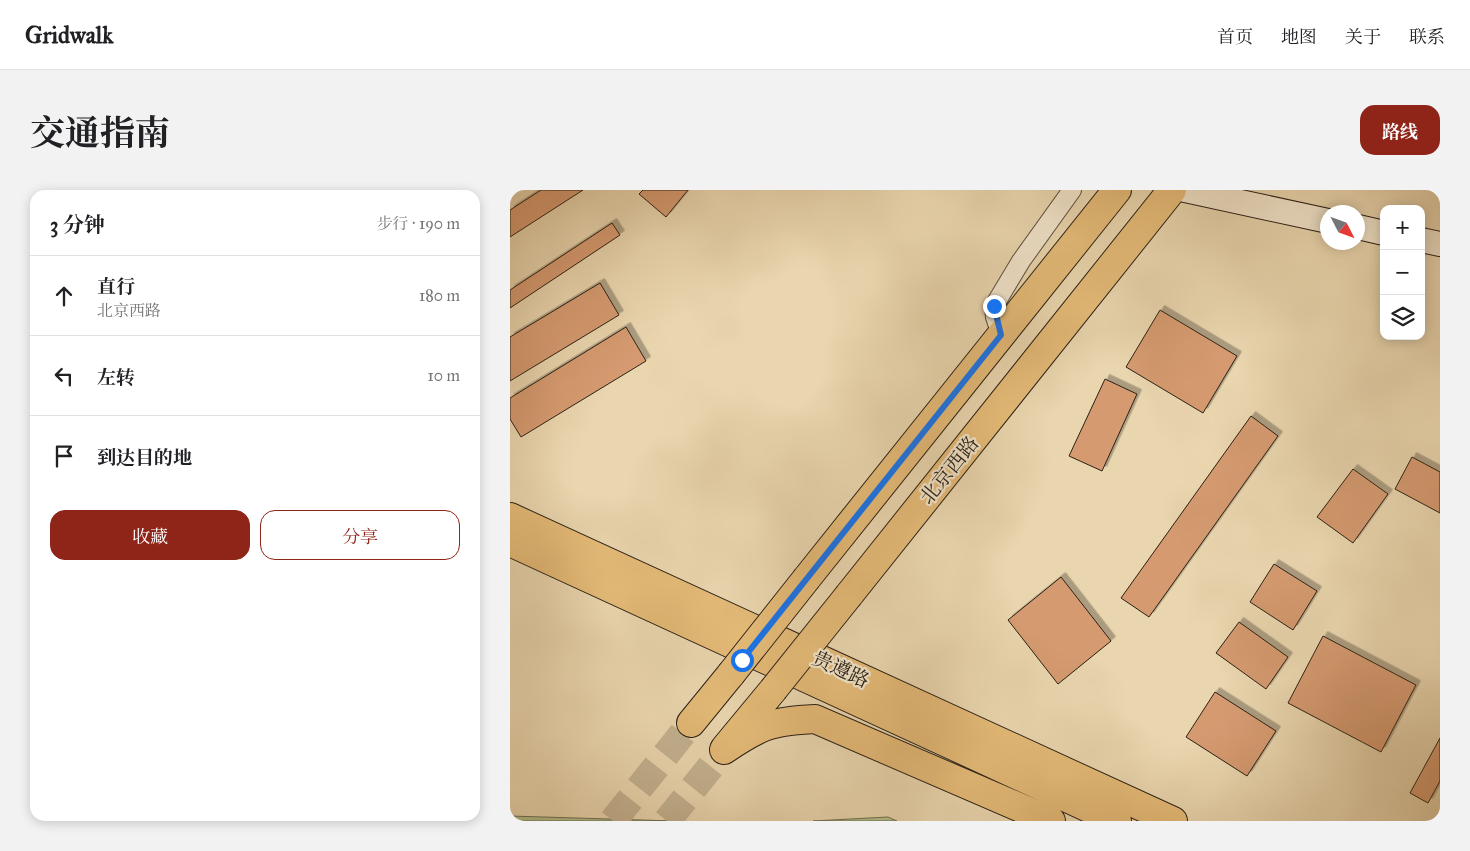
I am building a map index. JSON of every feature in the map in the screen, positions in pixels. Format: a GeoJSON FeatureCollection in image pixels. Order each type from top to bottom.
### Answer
{"type":"FeatureCollection","features":[{"type":"Feature","properties":{"kind":"main road"},"geometry":{"type":"LineString","coordinates":[[1185,190],[1320,219]]}},
{"type":"Feature","properties":{"kind":"main road"},"geometry":{"type":"LineString","coordinates":[[691,723],[1115,193]]}},
{"type":"Feature","properties":{"kind":"main road","name":"北京西路"},"geometry":{"type":"LineString","coordinates":[[1051,821],[815,719],[782,720],[754,730],[724,750],[1166,197]]}},
{"type":"Feature","properties":{"kind":"main road"},"geometry":{"type":"LineString","coordinates":[[1365,229],[1380,232]]}},
{"type":"Feature","properties":{"kind":"main road"},"geometry":{"type":"LineString","coordinates":[[1425,241],[1440,244]]}},
{"type":"Feature","properties":{"kind":"main road","name":"贵遵路"},"geometry":{"type":"LineString","coordinates":[[510,517],[1173,821]]}},
{"type":"Feature","properties":{"kind":"main road","name":"贵遵路"},"geometry":{"type":"LineString","coordinates":[[510,542],[1117,821]]}},
{"type":"Feature","properties":{"kind":"street"},"geometry":{"type":"LineString","coordinates":[[1001,335],[994,306],[1021,260],[1072,190]]}},
{"type":"Feature","properties":{"kind":"green space"},"geometry":{"type":"Polygon","coordinates":[[[510,816],[674,821],[510,821],[510,816]]]}},
{"type":"Feature","properties":{"kind":"green space"},"geometry":{"type":"Polygon","coordinates":[[[888,817],[897,821],[813,821],[888,817]]]}},
{"type":"Feature","properties":{"kind":"building"},"geometry":{"type":"Polygon","coordinates":[[[541,190],[583,190],[510,237],[510,210],[541,190]]]}},
{"type":"Feature","properties":{"kind":"building"},"geometry":{"type":"Polygon","coordinates":[[[643,190],[688,190],[666,217],[639,194],[643,190]]]}},
{"type":"Feature","properties":{"kind":"building"},"geometry":{"type":"Polygon","coordinates":[[[612,223],[620,235],[510,308],[510,290],[612,223]]]}},
{"type":"Feature","properties":{"kind":"building"},"geometry":{"type":"Polygon","coordinates":[[[600,283],[619,315],[510,381],[510,337],[600,283]]]}},
{"type":"Feature","properties":{"kind":"building"},"geometry":{"type":"Polygon","coordinates":[[[1160,310],[1237,356],[1203,413],[1126,367],[1160,310]]]}},
{"type":"Feature","properties":{"kind":"building"},"geometry":{"type":"Polygon","coordinates":[[[626,327],[646,361],[521,437],[510,419],[510,398],[626,327]]]}},
{"type":"Feature","properties":{"kind":"building"},"geometry":{"type":"Polygon","coordinates":[[[1105,379],[1137,394],[1102,471],[1069,456],[1105,379]]]}},
{"type":"Feature","properties":{"kind":"building"},"geometry":{"type":"Polygon","coordinates":[[[1251,416],[1278,436],[1149,617],[1121,598],[1251,416]]]}},
{"type":"Feature","properties":{"kind":"building"},"geometry":{"type":"Polygon","coordinates":[[[1412,457],[1440,472],[1440,513],[1395,489],[1412,457]]]}},
{"type":"Feature","properties":{"kind":"building"},"geometry":{"type":"Polygon","coordinates":[[[1353,469],[1388,494],[1353,543],[1317,517],[1353,469]]]}},
{"type":"Feature","properties":{"kind":"building"},"geometry":{"type":"Polygon","coordinates":[[[1274,564],[1317,591],[1293,630],[1250,602],[1274,564]]]}},
{"type":"Feature","properties":{"kind":"building"},"geometry":{"type":"Polygon","coordinates":[[[1061,577],[1111,641],[1058,684],[1008,620],[1061,577]]]}},
{"type":"Feature","properties":{"kind":"building"},"geometry":{"type":"Polygon","coordinates":[[[1239,622],[1288,657],[1266,689],[1216,653],[1239,622]]]}},
{"type":"Feature","properties":{"kind":"building"},"geometry":{"type":"Polygon","coordinates":[[[1323,636],[1416,685],[1381,752],[1288,703],[1323,636]]]}},
{"type":"Feature","properties":{"kind":"building"},"geometry":{"type":"Polygon","coordinates":[[[1215,692],[1276,731],[1247,776],[1186,737],[1215,692]]]}},
{"type":"Feature","properties":{"kind":"building"},"geometry":{"type":"Polygon","coordinates":[[[1440,738],[1440,781],[1428,803],[1410,793],[1440,738]]]}},
{"type":"Feature","properties":{"kind":"tunnel"},"geometry":{"type":"LineString","coordinates":[[613,821],[691,723]]}},
{"type":"Feature","properties":{"kind":"tunnel"},"geometry":{"type":"LineString","coordinates":[[667,821],[724,750]]}},
{"type":"Feature","properties":{"kind":"route"},"geometry":{"type":"LineString","coordinates":[[742,660],[1001,335],[995,317],[994,306]]}}]}
